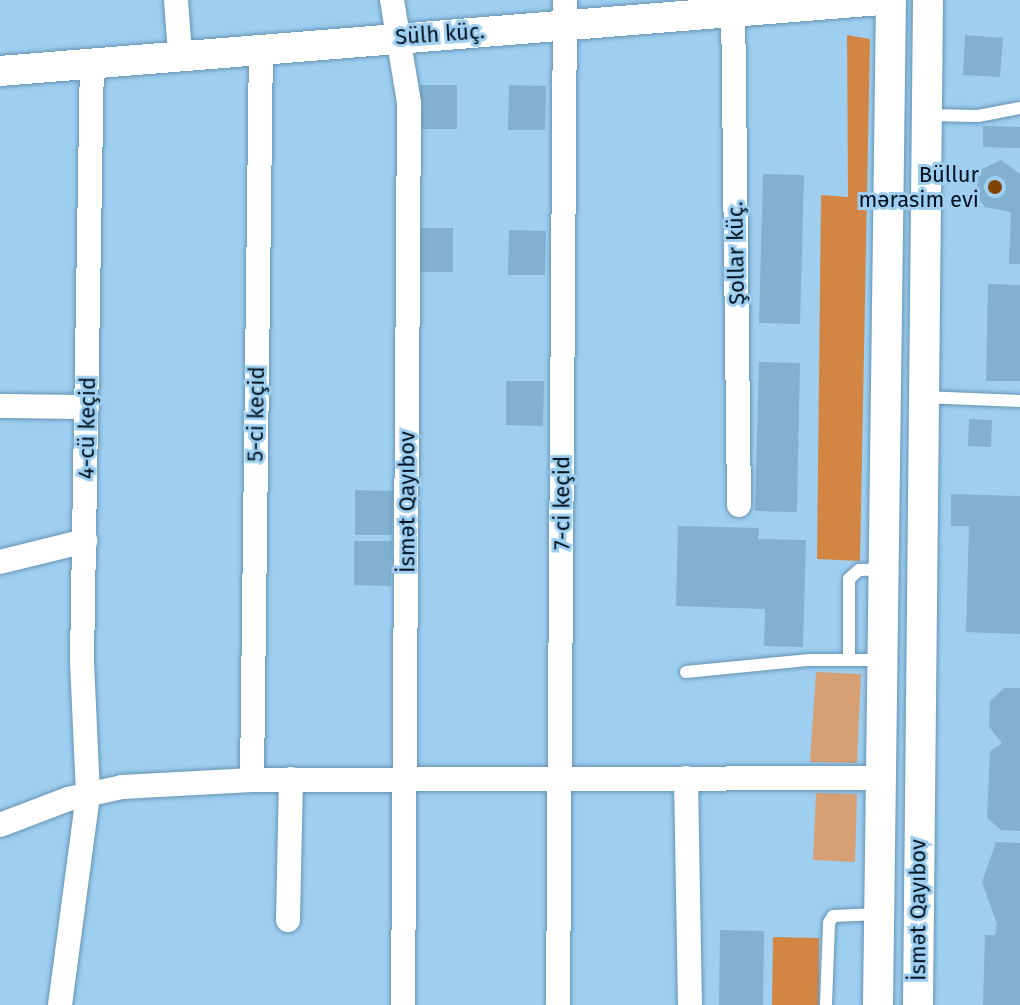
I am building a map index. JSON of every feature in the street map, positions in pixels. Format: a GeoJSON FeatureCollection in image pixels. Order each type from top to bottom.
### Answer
{"type":"FeatureCollection","features":[{"type":"Feature","properties":{"kind":"street"},"geometry":{"type":"LineString","coordinates":[[176,0],[180,53]]}},
{"type":"Feature","properties":{"kind":"street","name":"İsmət Qayıbov"},"geometry":{"type":"LineString","coordinates":[[392,0],[409,103],[403,1005]]}},
{"type":"Feature","properties":{"kind":"street","name":"Sülh küç."},"geometry":{"type":"LineString","coordinates":[[0,71],[180,53],[397,37],[565,12],[880,0]]}},
{"type":"Feature","properties":{"kind":"street","name":"İsmət Qayıbov"},"geometry":{"type":"LineString","coordinates":[[878,1005],[891,0]]}},
{"type":"Feature","properties":{"kind":"street","name":"İsmət Qayıbov"},"geometry":{"type":"LineString","coordinates":[[918,1005],[921,397],[928,0]]}},
{"type":"Feature","properties":{"kind":"street","name":"Şollar küç."},"geometry":{"type":"LineString","coordinates":[[733,6],[739,505]]}},
{"type":"Feature","properties":{"kind":"street","name":"7-ci keçid"},"geometry":{"type":"LineString","coordinates":[[558,1005],[565,12]]}},
{"type":"Feature","properties":{"kind":"street","name":"5-ci keçid"},"geometry":{"type":"LineString","coordinates":[[252,780],[261,47]]}},
{"type":"Feature","properties":{"kind":"street","name":"4-cü keçid"},"geometry":{"type":"LineString","coordinates":[[60,1005],[88,794],[85,541],[92,61]]}},
{"type":"Feature","properties":{"kind":"street"},"geometry":{"type":"LineString","coordinates":[[885,396],[921,397]]}},
{"type":"Feature","properties":{"kind":"street"},"geometry":{"type":"LineString","coordinates":[[0,406],[87,407]]}},
{"type":"Feature","properties":{"kind":"street"},"geometry":{"type":"LineString","coordinates":[[0,562],[85,541]]}},
{"type":"Feature","properties":{"kind":"street"},"geometry":{"type":"LineString","coordinates":[[882,660],[920,659]]}},
{"type":"Feature","properties":{"kind":"street"},"geometry":{"type":"LineString","coordinates":[[686,778],[690,1005]]}},
{"type":"Feature","properties":{"kind":"street"},"geometry":{"type":"LineString","coordinates":[[0,825],[88,794],[122,787],[252,780],[879,778]]}},
{"type":"Feature","properties":{"kind":"street"},"geometry":{"type":"LineString","coordinates":[[288,920],[291,779]]}},
{"type":"Feature","properties":{"kind":"lane"},"geometry":{"type":"LineString","coordinates":[[926,115],[978,116],[1020,108]]}},
{"type":"Feature","properties":{"kind":"lane"},"geometry":{"type":"LineString","coordinates":[[921,397],[1020,401]]}},
{"type":"Feature","properties":{"kind":"lane"},"geometry":{"type":"LineString","coordinates":[[849,659],[849,579],[859,570],[882,569]]}},
{"type":"Feature","properties":{"kind":"lane"},"geometry":{"type":"LineString","coordinates":[[686,672],[849,659],[882,660]]}},
{"type":"Feature","properties":{"kind":"lane"},"geometry":{"type":"LineString","coordinates":[[826,1005],[829,923],[833,916],[879,914]]}},
{"type":"Feature","properties":{"kind":"shaded area"},"geometry":{"type":"Polygon","coordinates":[[[847,35],[870,39],[860,561],[817,559],[821,195],[848,197],[847,35]]]}},
{"type":"Feature","properties":{"kind":"shaded area"},"geometry":{"type":"Polygon","coordinates":[[[816,672],[861,674],[857,763],[810,762],[816,672]]]}},
{"type":"Feature","properties":{"kind":"shaded area"},"geometry":{"type":"Polygon","coordinates":[[[816,793],[857,794],[855,862],[813,860],[816,793]]]}},
{"type":"Feature","properties":{"kind":"shaded area"},"geometry":{"type":"Polygon","coordinates":[[[773,937],[819,938],[819,1005],[772,1005],[773,937]]]}},
{"type":"Feature","properties":{"kind":"building"},"geometry":{"type":"Polygon","coordinates":[[[965,35],[1003,38],[1000,77],[963,75],[965,35]]]}},
{"type":"Feature","properties":{"kind":"building"},"geometry":{"type":"Polygon","coordinates":[[[420,85],[457,85],[457,129],[419,129],[420,85]]]}},
{"type":"Feature","properties":{"kind":"building"},"geometry":{"type":"Polygon","coordinates":[[[509,85],[546,86],[545,130],[508,130],[509,85]]]}},
{"type":"Feature","properties":{"kind":"building"},"geometry":{"type":"Polygon","coordinates":[[[983,126],[1020,127],[1020,148],[983,147],[983,126]]]}},
{"type":"Feature","properties":{"kind":"building"},"geometry":{"type":"Polygon","coordinates":[[[1001,160],[1020,174],[1020,264],[1009,264],[1011,212],[985,207],[977,197],[978,171],[1001,160]]]}},
{"type":"Feature","properties":{"kind":"building"},"geometry":{"type":"Polygon","coordinates":[[[763,174],[804,175],[800,324],[759,323],[763,174]]]}},
{"type":"Feature","properties":{"kind":"building"},"geometry":{"type":"Polygon","coordinates":[[[416,228],[453,228],[453,272],[415,272],[416,228]]]}},
{"type":"Feature","properties":{"kind":"building"},"geometry":{"type":"Polygon","coordinates":[[[509,230],[546,231],[545,275],[508,275],[509,230]]]}},
{"type":"Feature","properties":{"kind":"building"},"geometry":{"type":"Polygon","coordinates":[[[988,284],[1020,285],[1020,381],[986,381],[988,284]]]}},
{"type":"Feature","properties":{"kind":"building"},"geometry":{"type":"Polygon","coordinates":[[[759,362],[800,363],[797,512],[755,511],[759,362]]]}},
{"type":"Feature","properties":{"kind":"building"},"geometry":{"type":"Polygon","coordinates":[[[506,381],[544,381],[543,426],[506,425],[506,381]]]}},
{"type":"Feature","properties":{"kind":"building"},"geometry":{"type":"Polygon","coordinates":[[[969,419],[992,420],[991,447],[968,446],[969,419]]]}},
{"type":"Feature","properties":{"kind":"building"},"geometry":{"type":"Polygon","coordinates":[[[355,490],[393,491],[392,535],[355,535],[355,490]]]}},
{"type":"Feature","properties":{"kind":"building"},"geometry":{"type":"Polygon","coordinates":[[[951,494],[1020,496],[1020,634],[966,632],[969,526],[951,526],[951,494]]]}},
{"type":"Feature","properties":{"kind":"building"},"geometry":{"type":"Polygon","coordinates":[[[678,526],[759,528],[758,539],[806,540],[803,647],[764,646],[765,609],[676,606],[678,526]]]}},
{"type":"Feature","properties":{"kind":"building"},"geometry":{"type":"Polygon","coordinates":[[[354,541],[392,541],[391,586],[354,585],[354,541]]]}},
{"type":"Feature","properties":{"kind":"building"},"geometry":{"type":"Polygon","coordinates":[[[1004,688],[1020,688],[1020,831],[1001,830],[987,818],[990,751],[1002,743],[989,727],[990,701],[1004,688]]]}},
{"type":"Feature","properties":{"kind":"building"},"geometry":{"type":"Polygon","coordinates":[[[996,842],[1020,843],[1020,1005],[983,1005],[985,935],[995,935],[997,924],[982,882],[996,842]]]}},
{"type":"Feature","properties":{"kind":"building"},"geometry":{"type":"Polygon","coordinates":[[[720,930],[764,931],[763,1005],[719,1005],[720,930]]]}},
{"type":"Feature","properties":{"kind":"place","name":"Büllur mərasim evi"},"geometry":{"type":"Point","coordinates":[995,187]}}]}
